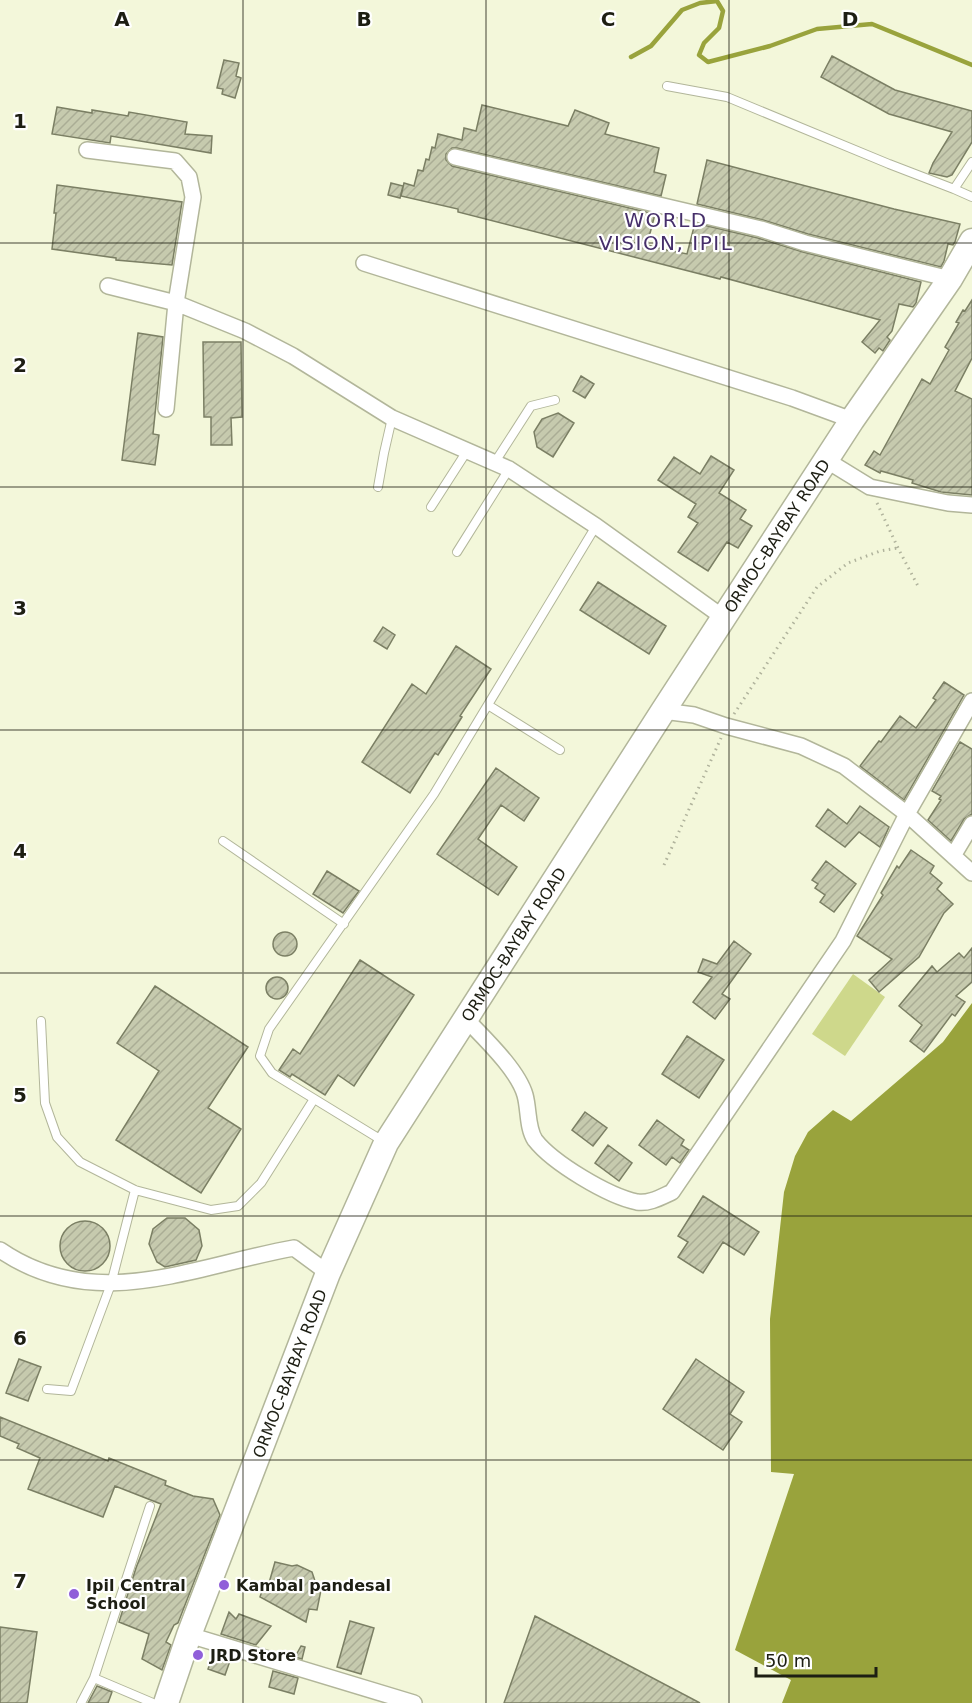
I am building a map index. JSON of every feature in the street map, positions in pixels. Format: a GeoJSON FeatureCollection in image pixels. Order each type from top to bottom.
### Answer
{"type":"FeatureCollection","features":[{"type":"Feature","properties":{"kind":"highway","name":"ORMOC-BAYBAY ROAD"},"geometry":{"type":"LineString","coordinates":[[166,1703],[189,1635],[327,1273],[386,1143],[826,460],[950,279],[972,241]]}},
{"type":"Feature","properties":{"kind":"street"},"geometry":{"type":"LineString","coordinates":[[87,150],[175,161],[189,177],[193,196],[176,303],[166,409]]}},
{"type":"Feature","properties":{"kind":"street"},"geometry":{"type":"LineString","coordinates":[[455,157],[738,224],[950,279]]}},
{"type":"Feature","properties":{"kind":"street"},"geometry":{"type":"LineString","coordinates":[[364,263],[792,398],[852,420]]}},
{"type":"Feature","properties":{"kind":"street"},"geometry":{"type":"LineString","coordinates":[[108,286],[176,303],[245,331],[284,351],[392,418],[502,466],[596,526],[724,618]]}},
{"type":"Feature","properties":{"kind":"street"},"geometry":{"type":"LineString","coordinates":[[826,460],[870,487],[948,503],[972,505]]}},
{"type":"Feature","properties":{"kind":"street"},"geometry":{"type":"LineString","coordinates":[[466,1019],[516,1076],[525,1094],[534,1138],[554,1159],[606,1191],[638,1202],[652,1201],[672,1192],[843,940],[907,814],[972,701]]}},
{"type":"Feature","properties":{"kind":"street"},"geometry":{"type":"LineString","coordinates":[[663,711],[694,716],[801,746],[844,766],[907,814],[972,873]]}},
{"type":"Feature","properties":{"kind":"street"},"geometry":{"type":"LineString","coordinates":[[953,856],[972,824]]}},
{"type":"Feature","properties":{"kind":"street"},"geometry":{"type":"LineString","coordinates":[[0,1250],[14,1260],[61,1279],[111,1284],[173,1276],[294,1248],[327,1273]]}},
{"type":"Feature","properties":{"kind":"street"},"geometry":{"type":"LineString","coordinates":[[189,1635],[380,1699],[414,1703]]}},
{"type":"Feature","properties":{"kind":"lane"},"geometry":{"type":"LineString","coordinates":[[667,86],[727,97],[972,197]]}},
{"type":"Feature","properties":{"kind":"lane"},"geometry":{"type":"LineString","coordinates":[[954,189],[972,162]]}},
{"type":"Feature","properties":{"kind":"lane"},"geometry":{"type":"LineString","coordinates":[[457,552],[531,406],[555,400]]}},
{"type":"Feature","properties":{"kind":"lane"},"geometry":{"type":"LineString","coordinates":[[378,487],[392,418]]}},
{"type":"Feature","properties":{"kind":"lane"},"geometry":{"type":"LineString","coordinates":[[431,507],[467,452]]}},
{"type":"Feature","properties":{"kind":"lane"},"geometry":{"type":"LineString","coordinates":[[386,1143],[272,1073],[260,1056],[269,1029],[435,794],[596,526]]}},
{"type":"Feature","properties":{"kind":"lane"},"geometry":{"type":"LineString","coordinates":[[488,705],[560,750]]}},
{"type":"Feature","properties":{"kind":"lane"},"geometry":{"type":"LineString","coordinates":[[223,841],[344,924]]}},
{"type":"Feature","properties":{"kind":"lane"},"geometry":{"type":"LineString","coordinates":[[41,1021],[45,1103],[57,1137],[80,1162],[135,1190],[211,1210],[238,1206],[261,1183],[314,1099]]}},
{"type":"Feature","properties":{"kind":"lane"},"geometry":{"type":"LineString","coordinates":[[47,1389],[71,1391],[111,1284],[135,1190]]}},
{"type":"Feature","properties":{"kind":"lane"},"geometry":{"type":"LineString","coordinates":[[81,1703],[94,1678],[150,1506]]}},
{"type":"Feature","properties":{"kind":"lane"},"geometry":{"type":"LineString","coordinates":[[94,1678],[153,1703]]}},
{"type":"Feature","properties":{"kind":"path"},"geometry":{"type":"LineString","coordinates":[[870,487],[919,588]]}},
{"type":"Feature","properties":{"kind":"path"},"geometry":{"type":"LineString","coordinates":[[664,865],[726,726],[817,588],[848,563],[880,551],[898,548]]}},
{"type":"Feature","properties":{"kind":"shaded area"},"geometry":{"type":"Polygon","coordinates":[[[853,974],[885,997],[845,1056],[812,1034],[853,974]]]}},
{"type":"Feature","properties":{"kind":"shaded area"},"geometry":{"type":"Polygon","coordinates":[[[972,1003],[972,1703],[782,1703],[791,1680],[735,1650],[794,1474],[771,1472],[770,1319],[784,1192],[795,1156],[808,1132],[833,1110],[851,1121],[943,1042],[972,1003]]]}},
{"type":"Feature","properties":{"kind":"building"},"geometry":{"type":"Polygon","coordinates":[[[832,56],[895,90],[972,111],[972,142],[952,175],[947,177],[929,173],[952,132],[889,114],[821,77],[832,56]]]}},
{"type":"Feature","properties":{"kind":"building"},"geometry":{"type":"Polygon","coordinates":[[[224,60],[239,63],[236,76],[241,78],[235,98],[222,94],[223,89],[217,88],[224,60]]]}},
{"type":"Feature","properties":{"kind":"building"},"geometry":{"type":"Polygon","coordinates":[[[482,105],[568,126],[575,110],[609,123],[605,134],[659,148],[654,172],[666,175],[661,196],[457,148],[452,148],[446,154],[446,160],[452,166],[655,214],[647,245],[667,250],[687,254],[695,223],[921,282],[916,303],[913,307],[899,304],[892,331],[887,337],[890,340],[883,351],[879,348],[875,353],[862,342],[880,320],[401,196],[404,183],[414,186],[418,170],[423,171],[432,147],[435,148],[438,134],[462,140],[464,128],[476,131],[482,105]]]}},
{"type":"Feature","properties":{"kind":"building"},"geometry":{"type":"Polygon","coordinates":[[[57,107],[128,116],[129,112],[187,122],[185,134],[212,136],[211,153],[111,136],[110,143],[52,134],[57,107]]]}},
{"type":"Feature","properties":{"kind":"building"},"geometry":{"type":"Polygon","coordinates":[[[707,160],[960,224],[955,242],[953,245],[948,244],[941,267],[697,204],[707,160]]]}},
{"type":"Feature","properties":{"kind":"building"},"geometry":{"type":"Polygon","coordinates":[[[391,183],[403,186],[400,198],[388,195],[391,183]]]}},
{"type":"Feature","properties":{"kind":"building"},"geometry":{"type":"Polygon","coordinates":[[[57,185],[182,202],[172,265],[116,260],[116,258],[52,249],[57,185]]]}},
{"type":"Feature","properties":{"kind":"building"},"geometry":{"type":"Polygon","coordinates":[[[972,300],[972,358],[955,391],[972,399],[972,495],[941,492],[912,483],[913,480],[881,471],[880,473],[865,465],[874,451],[880,455],[922,379],[930,384],[949,350],[945,347],[959,323],[956,322],[972,300]]]}},
{"type":"Feature","properties":{"kind":"building"},"geometry":{"type":"Polygon","coordinates":[[[138,333],[163,337],[153,434],[159,435],[155,465],[122,460],[138,333]]]}},
{"type":"Feature","properties":{"kind":"building"},"geometry":{"type":"Polygon","coordinates":[[[203,342],[241,342],[242,417],[231,418],[232,445],[211,445],[211,417],[204,417],[203,342]]]}},
{"type":"Feature","properties":{"kind":"building"},"geometry":{"type":"Polygon","coordinates":[[[581,376],[594,384],[585,398],[573,391],[581,376]]]}},
{"type":"Feature","properties":{"kind":"building"},"geometry":{"type":"Polygon","coordinates":[[[558,413],[574,423],[553,457],[537,447],[534,432],[542,419],[558,413]]]}},
{"type":"Feature","properties":{"kind":"building"},"geometry":{"type":"Polygon","coordinates":[[[711,456],[734,470],[719,493],[746,510],[740,519],[752,526],[738,548],[727,542],[708,571],[678,552],[698,523],[688,517],[696,504],[658,480],[674,457],[700,474],[711,456]]]}},
{"type":"Feature","properties":{"kind":"building"},"geometry":{"type":"Polygon","coordinates":[[[598,582],[666,626],[649,654],[580,610],[598,582]]]}},
{"type":"Feature","properties":{"kind":"building"},"geometry":{"type":"Polygon","coordinates":[[[383,627],[395,635],[387,649],[374,641],[383,627]]]}},
{"type":"Feature","properties":{"kind":"building"},"geometry":{"type":"Polygon","coordinates":[[[456,646],[491,669],[438,755],[435,753],[410,793],[362,762],[412,684],[426,694],[456,646]]]}},
{"type":"Feature","properties":{"kind":"building"},"geometry":{"type":"Polygon","coordinates":[[[944,682],[964,695],[904,800],[860,766],[900,716],[916,728],[936,700],[933,698],[944,682]]]}},
{"type":"Feature","properties":{"kind":"building"},"geometry":{"type":"Polygon","coordinates":[[[960,742],[972,749],[972,814],[964,819],[951,841],[928,820],[941,800],[939,799],[941,796],[932,791],[960,742]]]}},
{"type":"Feature","properties":{"kind":"building"},"geometry":{"type":"Polygon","coordinates":[[[496,768],[539,798],[524,821],[501,805],[478,839],[517,867],[498,895],[437,854],[496,768]]]}},
{"type":"Feature","properties":{"kind":"building"},"geometry":{"type":"Polygon","coordinates":[[[860,806],[889,827],[880,847],[859,832],[845,847],[816,826],[828,809],[847,824],[860,806]]]}},
{"type":"Feature","properties":{"kind":"building"},"geometry":{"type":"Polygon","coordinates":[[[911,850],[934,866],[930,873],[942,883],[937,889],[953,904],[944,913],[919,957],[879,992],[869,980],[892,959],[857,936],[883,895],[881,893],[897,866],[899,868],[911,850]]]}},
{"type":"Feature","properties":{"kind":"building"},"geometry":{"type":"Polygon","coordinates":[[[826,861],[856,884],[834,912],[820,902],[825,895],[815,888],[818,884],[812,880],[826,861]]]}},
{"type":"Feature","properties":{"kind":"building"},"geometry":{"type":"Polygon","coordinates":[[[327,871],[359,891],[343,913],[313,894],[327,871]]]}},
{"type":"Feature","properties":{"kind":"building"},"geometry":{"type":"Polygon","coordinates":[[[285,932],[294,935],[297,944],[294,953],[285,956],[276,953],[273,944],[276,935],[285,932]]]}},
{"type":"Feature","properties":{"kind":"building"},"geometry":{"type":"Polygon","coordinates":[[[734,941],[751,954],[722,994],[730,999],[715,1019],[693,1002],[712,977],[698,972],[703,959],[717,964],[734,941]]]}},
{"type":"Feature","properties":{"kind":"building"},"geometry":{"type":"Polygon","coordinates":[[[972,948],[972,982],[956,996],[965,1002],[955,1016],[952,1014],[924,1052],[910,1041],[922,1025],[899,1006],[932,966],[937,972],[959,953],[964,958],[972,948]]]}},
{"type":"Feature","properties":{"kind":"building"},"geometry":{"type":"Polygon","coordinates":[[[360,960],[414,995],[354,1086],[338,1075],[325,1095],[292,1074],[290,1077],[279,1070],[293,1049],[300,1054],[360,960]]]}},
{"type":"Feature","properties":{"kind":"building"},"geometry":{"type":"Polygon","coordinates":[[[277,977],[285,980],[288,988],[285,996],[277,999],[269,996],[266,988],[269,980],[277,977]]]}},
{"type":"Feature","properties":{"kind":"building"},"geometry":{"type":"Polygon","coordinates":[[[155,986],[248,1047],[208,1108],[241,1129],[201,1193],[116,1140],[159,1071],[117,1043],[155,986]]]}},
{"type":"Feature","properties":{"kind":"building"},"geometry":{"type":"Polygon","coordinates":[[[687,1036],[724,1060],[699,1098],[662,1074],[687,1036]]]}},
{"type":"Feature","properties":{"kind":"building"},"geometry":{"type":"Polygon","coordinates":[[[585,1112],[607,1128],[593,1146],[572,1130],[585,1112]]]}},
{"type":"Feature","properties":{"kind":"building"},"geometry":{"type":"Polygon","coordinates":[[[657,1120],[684,1140],[681,1145],[689,1150],[680,1163],[672,1157],[666,1165],[639,1145],[657,1120]]]}},
{"type":"Feature","properties":{"kind":"building"},"geometry":{"type":"Polygon","coordinates":[[[608,1145],[632,1163],[619,1181],[595,1163],[608,1145]]]}},
{"type":"Feature","properties":{"kind":"building"},"geometry":{"type":"Polygon","coordinates":[[[703,1196],[759,1232],[744,1255],[723,1242],[703,1273],[678,1257],[688,1242],[678,1236],[703,1196]]]}},
{"type":"Feature","properties":{"kind":"building"},"geometry":{"type":"Polygon","coordinates":[[[167,1218],[185,1218],[199,1230],[202,1246],[196,1260],[165,1267],[157,1262],[149,1244],[153,1229],[167,1218]]]}},
{"type":"Feature","properties":{"kind":"building"},"geometry":{"type":"Polygon","coordinates":[[[80,1221],[90,1221],[103,1228],[110,1241],[110,1251],[103,1264],[90,1271],[80,1271],[71,1267],[64,1260],[60,1251],[60,1241],[64,1232],[71,1225],[80,1221]]]}},
{"type":"Feature","properties":{"kind":"building"},"geometry":{"type":"Polygon","coordinates":[[[19,1359],[41,1367],[28,1401],[6,1393],[19,1359]]]}},
{"type":"Feature","properties":{"kind":"building"},"geometry":{"type":"Polygon","coordinates":[[[696,1359],[744,1392],[730,1414],[742,1422],[723,1450],[663,1409],[696,1359]]]}},
{"type":"Feature","properties":{"kind":"building"},"geometry":{"type":"Polygon","coordinates":[[[0,1417],[108,1461],[109,1458],[166,1481],[165,1485],[193,1496],[213,1499],[220,1515],[178,1623],[174,1625],[166,1642],[171,1645],[162,1670],[142,1659],[149,1634],[119,1622],[136,1568],[161,1504],[115,1486],[103,1517],[28,1489],[40,1458],[17,1448],[19,1444],[0,1436],[0,1417]]]}},
{"type":"Feature","properties":{"kind":"building"},"geometry":{"type":"Polygon","coordinates":[[[275,1562],[297,1565],[312,1572],[318,1590],[321,1590],[317,1610],[309,1609],[306,1622],[260,1597],[265,1582],[269,1583],[275,1562]]]}},
{"type":"Feature","properties":{"kind":"building"},"geometry":{"type":"Polygon","coordinates":[[[229,1612],[236,1619],[239,1614],[271,1626],[256,1645],[221,1634],[229,1612]]]}},
{"type":"Feature","properties":{"kind":"building"},"geometry":{"type":"Polygon","coordinates":[[[535,1616],[700,1703],[504,1703],[535,1616]]]}},
{"type":"Feature","properties":{"kind":"building"},"geometry":{"type":"Polygon","coordinates":[[[350,1621],[374,1628],[361,1674],[337,1667],[350,1621]]]}},
{"type":"Feature","properties":{"kind":"building"},"geometry":{"type":"Polygon","coordinates":[[[0,1627],[37,1632],[27,1703],[0,1703],[0,1627]]]}},
{"type":"Feature","properties":{"kind":"building"},"geometry":{"type":"Polygon","coordinates":[[[301,1646],[305,1647],[302,1659],[295,1657],[301,1646]]]}},
{"type":"Feature","properties":{"kind":"building"},"geometry":{"type":"Polygon","coordinates":[[[214,1653],[231,1658],[225,1675],[208,1669],[214,1653]]]}},
{"type":"Feature","properties":{"kind":"building"},"geometry":{"type":"Polygon","coordinates":[[[273,1671],[298,1678],[294,1694],[269,1687],[273,1671]]]}},
{"type":"Feature","properties":{"kind":"building"},"geometry":{"type":"Polygon","coordinates":[[[97,1686],[112,1692],[108,1703],[88,1703],[97,1686]]]}},
{"type":"Feature","properties":{"kind":"waterway"},"geometry":{"type":"LineString","coordinates":[[631,57],[651,46],[682,10],[700,3],[717,1],[723,11],[719,28],[704,43],[699,55],[708,62],[770,46],[817,29],[872,24],[972,65]]}},
{"type":"Feature","properties":{"kind":"place","name":"Kambal pandesal"},"geometry":{"type":"Point","coordinates":[224,1585]}},
{"type":"Feature","properties":{"kind":"place","name":"Ipil Central School"},"geometry":{"type":"Point","coordinates":[74,1594]}},
{"type":"Feature","properties":{"kind":"place","name":"JRD Store"},"geometry":{"type":"Point","coordinates":[198,1655]}},
{"type":"Feature","properties":{"kind":"district","name":"WORLD VISION, IPIL"},"geometry":{"type":"Point","coordinates":[666,232]}}]}
